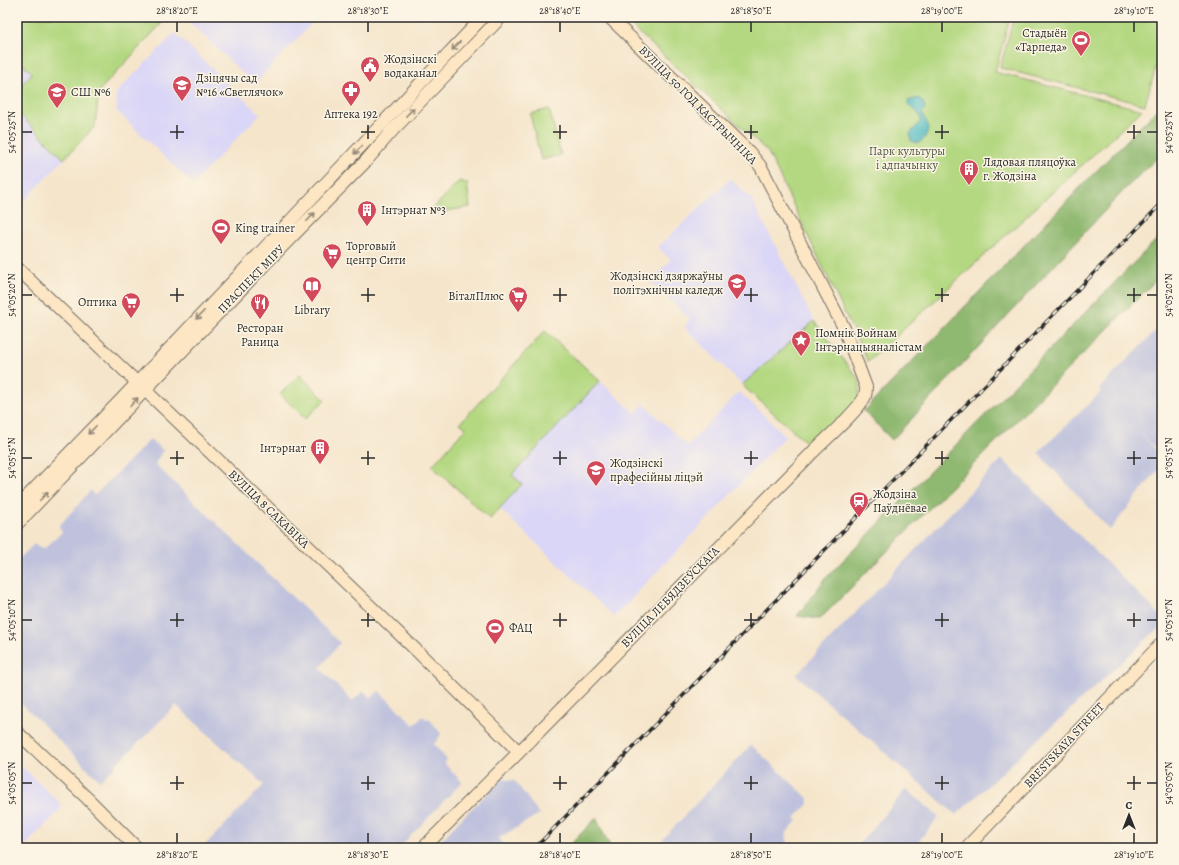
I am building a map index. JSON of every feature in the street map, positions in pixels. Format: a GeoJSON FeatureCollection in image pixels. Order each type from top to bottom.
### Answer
{"type":"FeatureCollection","features":[{"type":"Feature","properties":{"kind":"main road","name":"ПРАСПЕКТ МІРУ"},"geometry":{"type":"LineString","coordinates":[[386,129],[483,17]]}},
{"type":"Feature","properties":{"kind":"main road","name":"ПРАСПЕКТ МІРУ"},"geometry":{"type":"LineString","coordinates":[[18,515],[386,129],[501,17]]}},
{"type":"Feature","properties":{"kind":"main road","name":"ВУЛІЦА 50 ГОД КАСТРЫЧНІКА"},"geometry":{"type":"LineString","coordinates":[[609,17],[749,152],[761,167],[844,328]]}},
{"type":"Feature","properties":{"kind":"main road","name":"ВУЛІЦА 8 САКАВІКА"},"geometry":{"type":"LineString","coordinates":[[17,268],[417,651],[519,752]]}},
{"type":"Feature","properties":{"kind":"main road","name":"ВУЛІЦА ЛЕБЯДЗЕЎСКАГА"},"geometry":{"type":"LineString","coordinates":[[423,848],[849,416],[862,401],[865,395],[866,387],[844,328]]}},
{"type":"Feature","properties":{"kind":"main road","name":"BRESTSKAYA STREET"},"geometry":{"type":"LineString","coordinates":[[966,848],[1162,643]]}},
{"type":"Feature","properties":{"kind":"main road"},"geometry":{"type":"LineString","coordinates":[[17,732],[137,848]]}},
{"type":"Feature","properties":{"kind":"shaded area","name":"СШ №6"},"geometry":{"type":"Polygon","coordinates":[[[17,17],[155,17],[161,24],[99,91],[95,126],[17,209],[17,17]]]}},
{"type":"Feature","properties":{"kind":"shaded area"},"geometry":{"type":"Polygon","coordinates":[[[184,17],[318,17],[254,84],[184,17]]]}},
{"type":"Feature","properties":{"kind":"shaded area","name":"Дзіцячы сад №16 «Светлячок»"},"geometry":{"type":"Polygon","coordinates":[[[175,33],[260,114],[193,184],[117,111],[116,93],[175,33]]]}},
{"type":"Feature","properties":{"kind":"shaded area","name":"Жодзінскі дзяржаўны політэхнічны каледж"},"geometry":{"type":"Polygon","coordinates":[[[730,179],[751,198],[814,321],[742,385],[684,327],[690,319],[650,281],[671,260],[658,247],[730,179]]]}},
{"type":"Feature","properties":{"kind":"shaded area"},"geometry":{"type":"Polygon","coordinates":[[[1162,324],[1162,455],[1136,428],[1162,457],[1162,465],[1110,530],[1038,453],[1101,392],[1099,389],[1162,324]]]}},
{"type":"Feature","properties":{"kind":"shaded area","name":"Жодзінскі прафесійны ліцэй"},"geometry":{"type":"Polygon","coordinates":[[[545,331],[635,413],[644,404],[687,446],[739,392],[786,436],[614,617],[500,509],[490,519],[432,466],[466,428],[460,423],[545,331]]]}},
{"type":"Feature","properties":{"kind":"shaded area"},"geometry":{"type":"Polygon","coordinates":[[[150,440],[163,450],[155,464],[340,643],[320,668],[352,701],[364,691],[371,698],[379,691],[414,725],[423,716],[427,720],[429,718],[441,734],[434,744],[447,760],[444,763],[462,782],[399,848],[202,848],[264,785],[176,705],[100,781],[17,699],[17,561],[34,544],[44,549],[62,532],[59,526],[91,490],[94,496],[150,440]]]}},
{"type":"Feature","properties":{"kind":"shaded area"},"geometry":{"type":"Polygon","coordinates":[[[1002,459],[1162,617],[1162,625],[956,815],[796,675],[1002,459]]]}},
{"type":"Feature","properties":{"kind":"shaded area"},"geometry":{"type":"Polygon","coordinates":[[[751,745],[809,799],[809,803],[795,818],[798,820],[786,833],[788,845],[785,848],[670,848],[662,840],[751,745]]]}},
{"type":"Feature","properties":{"kind":"shaded area"},"geometry":{"type":"Polygon","coordinates":[[[17,762],[61,804],[61,809],[23,848],[17,848],[17,762]]]}},
{"type":"Feature","properties":{"kind":"shaded area"},"geometry":{"type":"Polygon","coordinates":[[[502,779],[515,781],[539,814],[499,838],[505,846],[502,848],[434,848],[459,821],[502,779]]]}},
{"type":"Feature","properties":{"kind":"shaded area"},"geometry":{"type":"Polygon","coordinates":[[[906,789],[939,817],[928,830],[912,848],[856,848],[906,789]]]}},
{"type":"Feature","properties":{"kind":"shaded area"},"geometry":{"type":"Polygon","coordinates":[[[821,842],[827,848],[807,848],[811,844],[821,842]]]}},
{"type":"Feature","properties":{"kind":"green space","name":"СШ №6"},"geometry":{"type":"Polygon","coordinates":[[[17,17],[155,17],[161,24],[99,91],[95,126],[64,159],[17,112],[17,90],[32,73],[17,59],[17,17]]]}},
{"type":"Feature","properties":{"kind":"green space","name":"Парк культуры і адпачынку"},"geometry":{"type":"Polygon","coordinates":[[[622,17],[1010,17],[995,72],[1142,110],[868,362],[768,152],[622,17]]]}},
{"type":"Feature","properties":{"kind":"green space","name":"Стадыён «Тарпеда»"},"geometry":{"type":"Polygon","coordinates":[[[1014,17],[1162,17],[1162,46],[1145,105],[1000,68],[1014,17]]]}},
{"type":"Feature","properties":{"kind":"green space"},"geometry":{"type":"Polygon","coordinates":[[[1162,105],[1162,153],[1124,190],[892,440],[864,411],[1162,105]]]}},
{"type":"Feature","properties":{"kind":"green space"},"geometry":{"type":"Polygon","coordinates":[[[549,109],[561,155],[541,160],[530,114],[549,109]]]}},
{"type":"Feature","properties":{"kind":"green space"},"geometry":{"type":"Polygon","coordinates":[[[459,181],[467,183],[470,207],[428,214],[459,181]]]}},
{"type":"Feature","properties":{"kind":"green space"},"geometry":{"type":"Polygon","coordinates":[[[1162,234],[1162,274],[820,619],[797,616],[825,579],[1162,234]]]}},
{"type":"Feature","properties":{"kind":"green space"},"geometry":{"type":"Polygon","coordinates":[[[814,321],[860,381],[858,402],[816,445],[808,444],[742,385],[814,321]]]}},
{"type":"Feature","properties":{"kind":"green space"},"geometry":{"type":"Polygon","coordinates":[[[545,331],[600,381],[512,475],[522,484],[490,519],[432,466],[466,428],[460,423],[545,331]]]}},
{"type":"Feature","properties":{"kind":"green space"},"geometry":{"type":"Polygon","coordinates":[[[300,375],[325,400],[305,419],[280,394],[300,375]]]}},
{"type":"Feature","properties":{"kind":"green space"},"geometry":{"type":"Polygon","coordinates":[[[596,818],[611,848],[567,848],[596,818]]]}},
{"type":"Feature","properties":{"kind":"water"},"geometry":{"type":"Polygon","coordinates":[[[918,98],[923,102],[925,107],[922,113],[929,127],[925,138],[919,143],[911,141],[910,133],[921,120],[918,113],[908,105],[908,101],[918,98]]]}},
{"type":"Feature","properties":{"kind":"railway"},"geometry":{"type":"LineString","coordinates":[[535,848],[1162,203]]}},
{"type":"Feature","properties":{"kind":"place","name":"Стадыён «Тарпеда»"},"geometry":{"type":"Point","coordinates":[1081,57]}},
{"type":"Feature","properties":{"kind":"place","name":"Жодзінскі водаканал"},"geometry":{"type":"Point","coordinates":[370,83]}},
{"type":"Feature","properties":{"kind":"place","name":"Дзіцячы сад №16 «Светлячок»"},"geometry":{"type":"Point","coordinates":[182,102]}},
{"type":"Feature","properties":{"kind":"place","name":"Аптека 192"},"geometry":{"type":"Point","coordinates":[351,107]}},
{"type":"Feature","properties":{"kind":"place","name":"СШ №6"},"geometry":{"type":"Point","coordinates":[57,109]}},
{"type":"Feature","properties":{"kind":"place","name":"Лядовая пляцоўка г. Жодзіна"},"geometry":{"type":"Point","coordinates":[969,186]}},
{"type":"Feature","properties":{"kind":"place","name":"Інтэрнат №3"},"geometry":{"type":"Point","coordinates":[367,227]}},
{"type":"Feature","properties":{"kind":"place","name":"King trainer"},"geometry":{"type":"Point","coordinates":[221,245]}},
{"type":"Feature","properties":{"kind":"place","name":"Торговый центр Сити"},"geometry":{"type":"Point","coordinates":[332,270]}},
{"type":"Feature","properties":{"kind":"place","name":"Жодзінскі дзяржаўны політэхнічны каледж"},"geometry":{"type":"Point","coordinates":[737,300]}},
{"type":"Feature","properties":{"kind":"place","name":"Library"},"geometry":{"type":"Point","coordinates":[312,303]}},
{"type":"Feature","properties":{"kind":"place","name":"ВіталПлюс"},"geometry":{"type":"Point","coordinates":[518,313]}},
{"type":"Feature","properties":{"kind":"place","name":"Оптика"},"geometry":{"type":"Point","coordinates":[131,319]}},
{"type":"Feature","properties":{"kind":"place","name":"Ресторан Раница"},"geometry":{"type":"Point","coordinates":[260,320]}},
{"type":"Feature","properties":{"kind":"place","name":"Помнік Войнам Інтэрнацыяналістам"},"geometry":{"type":"Point","coordinates":[801,357]}},
{"type":"Feature","properties":{"kind":"place","name":"Інтэрнат"},"geometry":{"type":"Point","coordinates":[320,465]}},
{"type":"Feature","properties":{"kind":"place","name":"Жодзінскі прафесійны ліцэй"},"geometry":{"type":"Point","coordinates":[596,487]}},
{"type":"Feature","properties":{"kind":"place","name":"Жодзіна Паўднёвае"},"geometry":{"type":"Point","coordinates":[859,518]}},
{"type":"Feature","properties":{"kind":"place","name":"ФАЦ"},"geometry":{"type":"Point","coordinates":[495,645]}}]}
